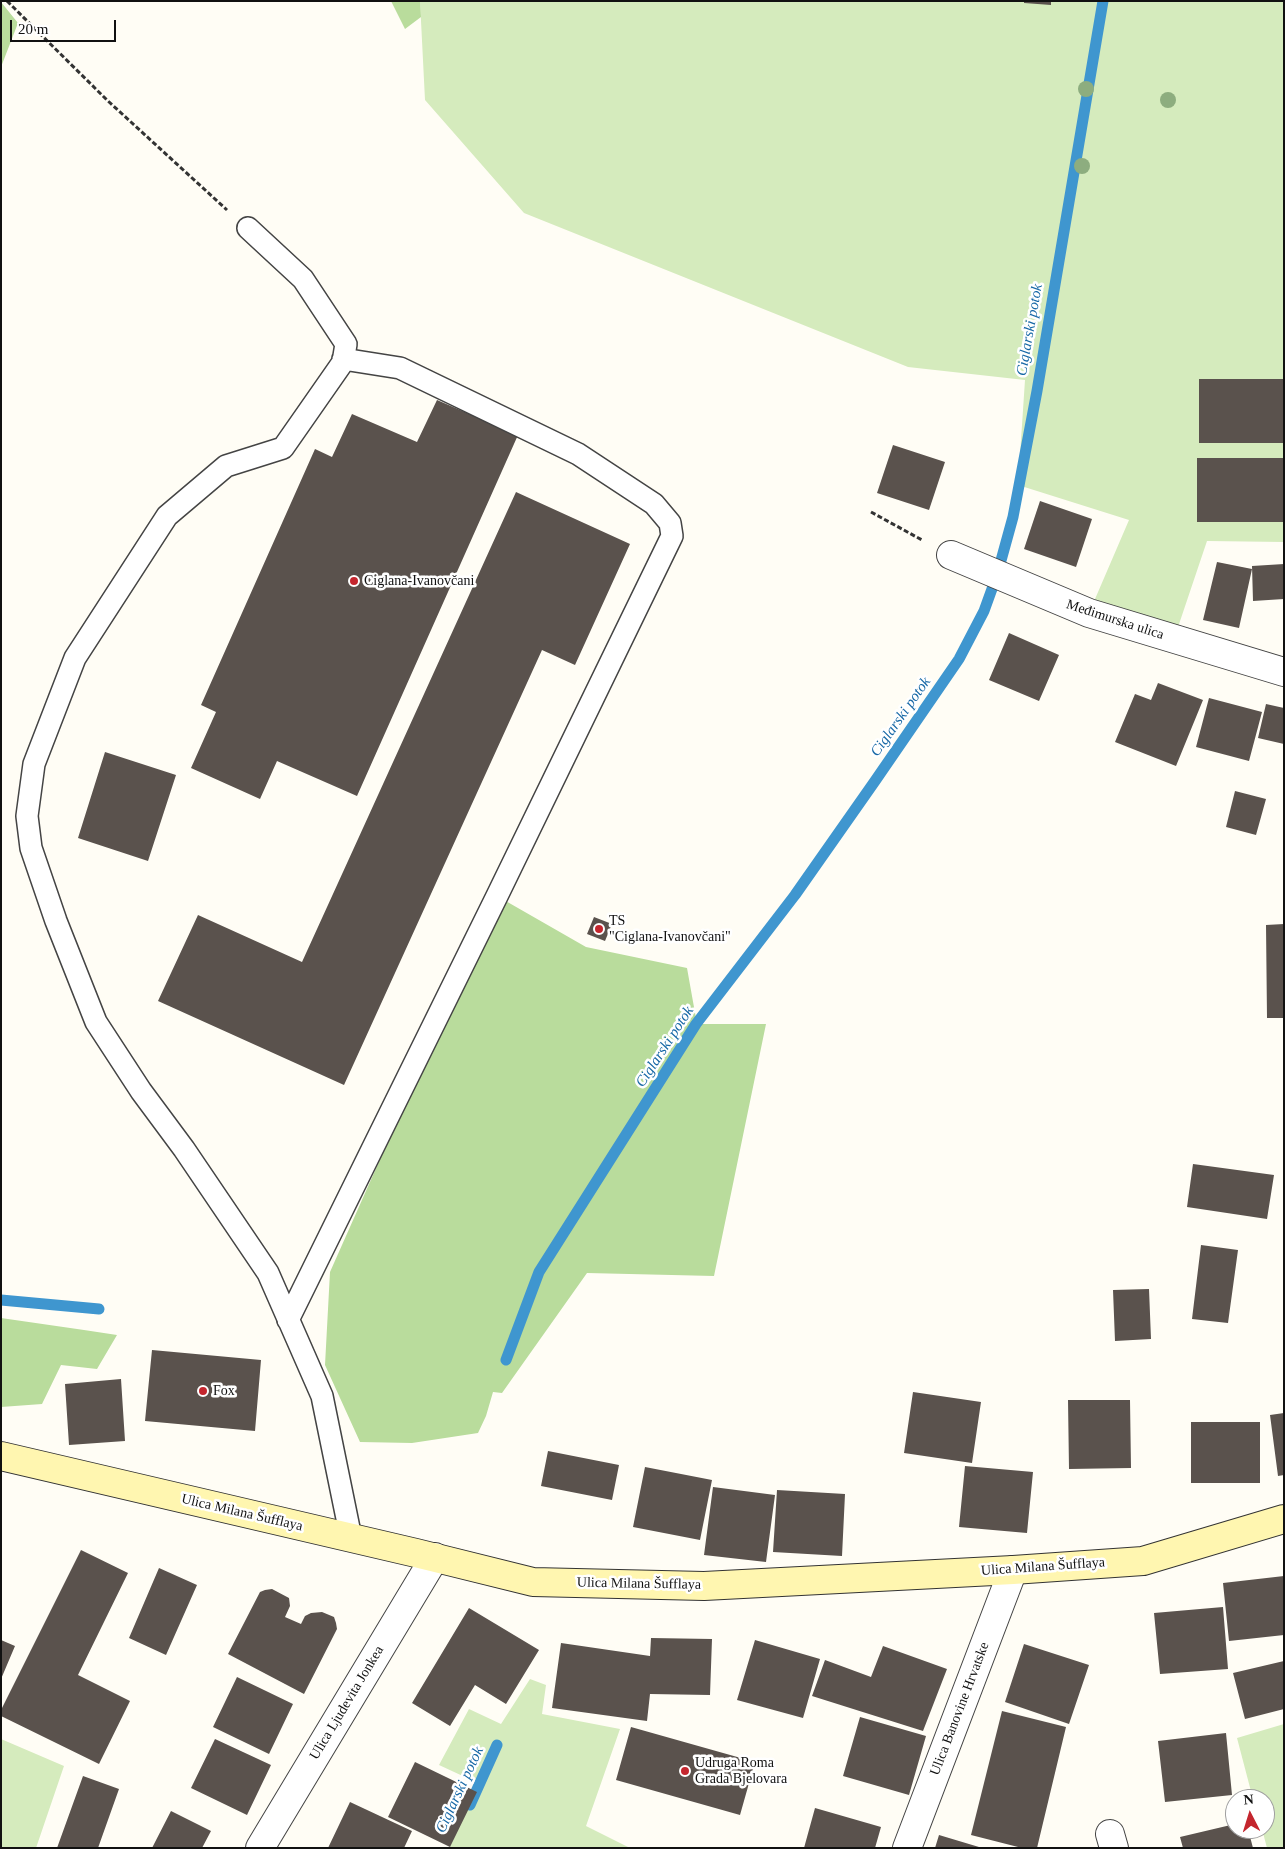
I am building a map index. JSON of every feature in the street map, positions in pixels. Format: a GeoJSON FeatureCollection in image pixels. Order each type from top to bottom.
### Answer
{"type":"FeatureCollection","features":[{"type":"Feature","properties":{"kind":"street","name":"Međimurska ulica"},"geometry":{"type":"LineString","coordinates":[[952,555],[1089,613],[1284,672]]}},
{"type":"Feature","properties":{"kind":"street","name":"Ulica Milana Šufflaya"},"geometry":{"type":"LineString","coordinates":[[1,1456],[435,1557],[533,1582],[704,1586],[1013,1570],[1143,1561],[1284,1519]]}},
{"type":"Feature","properties":{"kind":"street","name":"Ulica Ljudevita Jonkea"},"geometry":{"type":"LineString","coordinates":[[260,1848],[435,1557]]}},
{"type":"Feature","properties":{"kind":"street","name":"Ulica Banovine Hrvatske"},"geometry":{"type":"LineString","coordinates":[[908,1848],[1013,1570]]}},
{"type":"Feature","properties":{"kind":"lane"},"geometry":{"type":"LineString","coordinates":[[248,228],[303,279],[346,344],[344,359],[283,448],[226,466],[167,516],[75,658],[34,764],[27,816],[31,848],[56,920],[96,1022],[140,1091],[184,1149],[268,1273],[322,1396],[351,1538]]}},
{"type":"Feature","properties":{"kind":"lane"},"geometry":{"type":"LineString","coordinates":[[288,1320],[672,536],[670,523],[654,504],[578,454],[400,368],[344,359]]}},
{"type":"Feature","properties":{"kind":"path"},"geometry":{"type":"LineString","coordinates":[[7,1],[108,101],[248,228]]}},
{"type":"Feature","properties":{"kind":"path"},"geometry":{"type":"LineString","coordinates":[[871,512],[952,555]]}},
{"type":"Feature","properties":{"kind":"green space"},"geometry":{"type":"Polygon","coordinates":[[[391,1],[420,1],[421,17],[405,29],[391,1]]]}},
{"type":"Feature","properties":{"kind":"green space"},"geometry":{"type":"Polygon","coordinates":[[[420,1],[1284,1],[1284,542],[1207,541],[1174,639],[1089,613],[1129,520],[1018,485],[1025,380],[908,367],[524,213],[425,100],[420,1]]]}},
{"type":"Feature","properties":{"kind":"green space"},"geometry":{"type":"Polygon","coordinates":[[[1,2],[18,23],[1,67],[1,2]]]}},
{"type":"Feature","properties":{"kind":"green space"},"geometry":{"type":"Polygon","coordinates":[[[497,896],[586,947],[687,968],[697,1024],[766,1024],[714,1276],[587,1273],[502,1393],[493,1392],[486,1416],[478,1433],[412,1443],[360,1442],[325,1365],[330,1272],[497,896]]]}},
{"type":"Feature","properties":{"kind":"green space"},"geometry":{"type":"Polygon","coordinates":[[[1,1318],[117,1335],[97,1369],[61,1365],[42,1404],[1,1407],[1,1318]]]}},
{"type":"Feature","properties":{"kind":"green space"},"geometry":{"type":"Polygon","coordinates":[[[530,1679],[546,1685],[542,1714],[620,1729],[586,1826],[630,1848],[449,1848],[480,1784],[439,1765],[469,1709],[501,1724],[530,1679]]]}},
{"type":"Feature","properties":{"kind":"green space"},"geometry":{"type":"Polygon","coordinates":[[[1284,1724],[1284,1848],[1267,1848],[1265,1839],[1275,1839],[1275,1789],[1250,1789],[1237,1738],[1284,1724]]]}},
{"type":"Feature","properties":{"kind":"green space"},"geometry":{"type":"Polygon","coordinates":[[[1,1739],[64,1766],[36,1848],[1,1848],[1,1739]]]}},
{"type":"Feature","properties":{"kind":"building"},"geometry":{"type":"Polygon","coordinates":[[[1024,1],[1051,1],[1051,5],[1024,3],[1024,1]]]}},
{"type":"Feature","properties":{"kind":"building"},"geometry":{"type":"Polygon","coordinates":[[[1199,379],[1284,379],[1284,443],[1199,443],[1199,379]]]}},
{"type":"Feature","properties":{"kind":"building","name":"Ciglana-Ivanovčani"},"geometry":{"type":"Polygon","coordinates":[[[437,400],[518,435],[357,796],[277,761],[260,799],[191,768],[216,712],[201,705],[315,449],[332,457],[352,414],[417,442],[437,400]]]}},
{"type":"Feature","properties":{"kind":"building"},"geometry":{"type":"Polygon","coordinates":[[[893,445],[945,462],[929,510],[877,493],[893,445]]]}},
{"type":"Feature","properties":{"kind":"building"},"geometry":{"type":"Polygon","coordinates":[[[1197,458],[1284,458],[1284,522],[1197,522],[1197,458]]]}},
{"type":"Feature","properties":{"kind":"building"},"geometry":{"type":"Polygon","coordinates":[[[516,492],[630,544],[575,665],[542,650],[344,1085],[158,1001],[198,915],[302,962],[516,492]]]}},
{"type":"Feature","properties":{"kind":"building"},"geometry":{"type":"Polygon","coordinates":[[[1040,501],[1092,519],[1076,567],[1024,549],[1040,501]]]}},
{"type":"Feature","properties":{"kind":"building"},"geometry":{"type":"Polygon","coordinates":[[[1217,562],[1252,569],[1239,628],[1203,620],[1217,562]]]}},
{"type":"Feature","properties":{"kind":"building"},"geometry":{"type":"Polygon","coordinates":[[[1284,564],[1284,599],[1253,601],[1252,566],[1284,564]]]}},
{"type":"Feature","properties":{"kind":"building"},"geometry":{"type":"Polygon","coordinates":[[[1009,633],[1059,655],[1039,701],[989,680],[1009,633]]]}},
{"type":"Feature","properties":{"kind":"building"},"geometry":{"type":"Polygon","coordinates":[[[1158,683],[1203,700],[1176,766],[1115,742],[1135,694],[1151,700],[1158,683]]]}},
{"type":"Feature","properties":{"kind":"building"},"geometry":{"type":"Polygon","coordinates":[[[1209,698],[1262,712],[1249,761],[1196,747],[1209,698]]]}},
{"type":"Feature","properties":{"kind":"building"},"geometry":{"type":"Polygon","coordinates":[[[1266,704],[1284,708],[1284,744],[1258,738],[1266,704]]]}},
{"type":"Feature","properties":{"kind":"building"},"geometry":{"type":"Polygon","coordinates":[[[105,752],[176,775],[148,861],[78,838],[105,752]]]}},
{"type":"Feature","properties":{"kind":"building"},"geometry":{"type":"Polygon","coordinates":[[[1235,791],[1266,799],[1256,835],[1226,827],[1235,791]]]}},
{"type":"Feature","properties":{"kind":"building","name":"TS \"Ciglana-Ivanovčani\""},"geometry":{"type":"Polygon","coordinates":[[[594,917],[612,924],[605,941],[587,934],[594,917]]]}},
{"type":"Feature","properties":{"kind":"building"},"geometry":{"type":"Polygon","coordinates":[[[1284,924],[1284,1018],[1267,1018],[1266,925],[1284,924]]]}},
{"type":"Feature","properties":{"kind":"building"},"geometry":{"type":"Polygon","coordinates":[[[1193,1164],[1274,1175],[1267,1219],[1187,1207],[1193,1164]]]}},
{"type":"Feature","properties":{"kind":"building"},"geometry":{"type":"Polygon","coordinates":[[[1201,1245],[1238,1250],[1228,1323],[1192,1319],[1201,1245]]]}},
{"type":"Feature","properties":{"kind":"building"},"geometry":{"type":"Polygon","coordinates":[[[1149,1289],[1151,1339],[1115,1341],[1113,1290],[1149,1289]]]}},
{"type":"Feature","properties":{"kind":"building","name":"Fox"},"geometry":{"type":"Polygon","coordinates":[[[152,1350],[261,1360],[255,1431],[145,1421],[152,1350]]]}},
{"type":"Feature","properties":{"kind":"building"},"geometry":{"type":"Polygon","coordinates":[[[121,1379],[125,1441],[69,1445],[65,1384],[121,1379]]]}},
{"type":"Feature","properties":{"kind":"building"},"geometry":{"type":"Polygon","coordinates":[[[913,1392],[981,1402],[972,1463],[904,1453],[913,1392]]]}},
{"type":"Feature","properties":{"kind":"building"},"geometry":{"type":"Polygon","coordinates":[[[1068,1400],[1130,1400],[1131,1468],[1069,1469],[1068,1400]]]}},
{"type":"Feature","properties":{"kind":"building"},"geometry":{"type":"Polygon","coordinates":[[[1284,1413],[1284,1475],[1278,1476],[1270,1415],[1284,1413]]]}},
{"type":"Feature","properties":{"kind":"building"},"geometry":{"type":"Polygon","coordinates":[[[1191,1422],[1260,1422],[1260,1483],[1191,1483],[1191,1422]]]}},
{"type":"Feature","properties":{"kind":"building"},"geometry":{"type":"Polygon","coordinates":[[[548,1451],[619,1465],[612,1500],[541,1486],[548,1451]]]}},
{"type":"Feature","properties":{"kind":"building"},"geometry":{"type":"Polygon","coordinates":[[[965,1466],[1033,1472],[1027,1533],[959,1527],[965,1466]]]}},
{"type":"Feature","properties":{"kind":"building"},"geometry":{"type":"Polygon","coordinates":[[[645,1467],[712,1480],[700,1540],[633,1527],[645,1467]]]}},
{"type":"Feature","properties":{"kind":"building"},"geometry":{"type":"Polygon","coordinates":[[[713,1487],[775,1495],[766,1562],[704,1555],[713,1487]]]}},
{"type":"Feature","properties":{"kind":"building"},"geometry":{"type":"Polygon","coordinates":[[[777,1490],[845,1494],[842,1556],[773,1552],[777,1490]]]}},
{"type":"Feature","properties":{"kind":"building"},"geometry":{"type":"Polygon","coordinates":[[[81,1550],[128,1573],[78,1675],[130,1701],[99,1764],[1,1716],[1,1710],[81,1550]]]}},
{"type":"Feature","properties":{"kind":"building"},"geometry":{"type":"Polygon","coordinates":[[[159,1568],[197,1585],[166,1655],[129,1638],[159,1568]]]}},
{"type":"Feature","properties":{"kind":"building"},"geometry":{"type":"Polygon","coordinates":[[[1284,1576],[1284,1635],[1229,1641],[1223,1583],[1284,1576]]]}},
{"type":"Feature","properties":{"kind":"building"},"geometry":{"type":"Polygon","coordinates":[[[272,1589],[289,1598],[290,1606],[285,1617],[301,1624],[305,1616],[311,1613],[322,1612],[334,1617],[336,1623],[337,1629],[304,1694],[228,1654],[260,1592],[272,1589]]]}},
{"type":"Feature","properties":{"kind":"building"},"geometry":{"type":"Polygon","coordinates":[[[1223,1607],[1228,1669],[1160,1674],[1154,1613],[1223,1607]]]}},
{"type":"Feature","properties":{"kind":"building"},"geometry":{"type":"Polygon","coordinates":[[[469,1608],[539,1650],[506,1704],[475,1685],[450,1726],[412,1703],[469,1608]]]}},
{"type":"Feature","properties":{"kind":"building"},"geometry":{"type":"Polygon","coordinates":[[[651,1638],[712,1639],[710,1695],[650,1694],[647,1721],[552,1708],[561,1643],[650,1656],[651,1638]]]}},
{"type":"Feature","properties":{"kind":"building"},"geometry":{"type":"Polygon","coordinates":[[[1,1640],[15,1646],[1,1679],[1,1640]]]}},
{"type":"Feature","properties":{"kind":"building"},"geometry":{"type":"Polygon","coordinates":[[[755,1640],[820,1659],[803,1718],[737,1700],[755,1640]]]}},
{"type":"Feature","properties":{"kind":"building"},"geometry":{"type":"Polygon","coordinates":[[[1024,1644],[1089,1665],[1069,1724],[1005,1702],[1024,1644]]]}},
{"type":"Feature","properties":{"kind":"building"},"geometry":{"type":"Polygon","coordinates":[[[883,1646],[947,1669],[923,1731],[812,1696],[825,1660],[871,1677],[883,1646]]]}},
{"type":"Feature","properties":{"kind":"building"},"geometry":{"type":"Polygon","coordinates":[[[1284,1661],[1284,1709],[1245,1719],[1233,1673],[1284,1661]]]}},
{"type":"Feature","properties":{"kind":"building"},"geometry":{"type":"Polygon","coordinates":[[[237,1677],[293,1704],[269,1754],[213,1727],[237,1677]]]}},
{"type":"Feature","properties":{"kind":"building"},"geometry":{"type":"Polygon","coordinates":[[[1002,1711],[1066,1727],[1037,1848],[1022,1848],[971,1835],[1002,1711]]]}},
{"type":"Feature","properties":{"kind":"building"},"geometry":{"type":"Polygon","coordinates":[[[860,1717],[926,1736],[909,1795],[843,1776],[860,1717]]]}},
{"type":"Feature","properties":{"kind":"building","name":"Udruga Roma Grada Bjelovara"},"geometry":{"type":"Polygon","coordinates":[[[631,1727],[755,1762],[740,1815],[616,1780],[631,1727]]]}},
{"type":"Feature","properties":{"kind":"building"},"geometry":{"type":"Polygon","coordinates":[[[1226,1733],[1231,1789],[1225,1789],[1225,1796],[1165,1802],[1158,1741],[1226,1733]]]}},
{"type":"Feature","properties":{"kind":"building"},"geometry":{"type":"Polygon","coordinates":[[[215,1739],[271,1765],[247,1815],[191,1788],[215,1739]]]}},
{"type":"Feature","properties":{"kind":"building"},"geometry":{"type":"Polygon","coordinates":[[[415,1762],[477,1792],[450,1847],[388,1817],[415,1762]]]}},
{"type":"Feature","properties":{"kind":"building"},"geometry":{"type":"Polygon","coordinates":[[[83,1776],[119,1789],[98,1848],[57,1848],[83,1776]]]}},
{"type":"Feature","properties":{"kind":"building"},"geometry":{"type":"Polygon","coordinates":[[[350,1802],[412,1831],[404,1848],[328,1848],[350,1802]]]}},
{"type":"Feature","properties":{"kind":"building"},"geometry":{"type":"Polygon","coordinates":[[[815,1808],[881,1827],[875,1848],[804,1848],[815,1808]]]}},
{"type":"Feature","properties":{"kind":"building"},"geometry":{"type":"Polygon","coordinates":[[[171,1811],[211,1831],[202,1848],[152,1848],[171,1811]]]}},
{"type":"Feature","properties":{"kind":"building"},"geometry":{"type":"Polygon","coordinates":[[[1225,1826],[1225,1839],[1251,1839],[1253,1848],[1183,1848],[1180,1837],[1225,1826]]]}},
{"type":"Feature","properties":{"kind":"building"},"geometry":{"type":"Polygon","coordinates":[[[939,1835],[979,1847],[979,1848],[935,1848],[939,1835]]]}},
{"type":"Feature","properties":{"kind":"waterway","name":"Ciglarski potok"},"geometry":{"type":"LineString","coordinates":[[506,1360],[539,1272],[696,1024],[795,895],[875,781],[959,659],[984,611],[997,575],[1013,517],[1037,391],[1103,1]]}},
{"type":"Feature","properties":{"kind":"waterway"},"geometry":{"type":"LineString","coordinates":[[1,1300],[99,1309]]}},
{"type":"Feature","properties":{"kind":"waterway","name":"Ciglarski potok"},"geometry":{"type":"LineString","coordinates":[[470,1805],[497,1745]]}},
{"type":"Feature","properties":{"kind":"place","name":"Ciglana-Ivanovčani"},"geometry":{"type":"Point","coordinates":[354,581]}},
{"type":"Feature","properties":{"kind":"place","name":"TS \"Ciglana-Ivanovčani\""},"geometry":{"type":"Point","coordinates":[599,929]}},
{"type":"Feature","properties":{"kind":"place","name":"Fox"},"geometry":{"type":"Point","coordinates":[203,1391]}},
{"type":"Feature","properties":{"kind":"place","name":"Udruga Roma Grada Bjelovara"},"geometry":{"type":"Point","coordinates":[685,1771]}}]}
